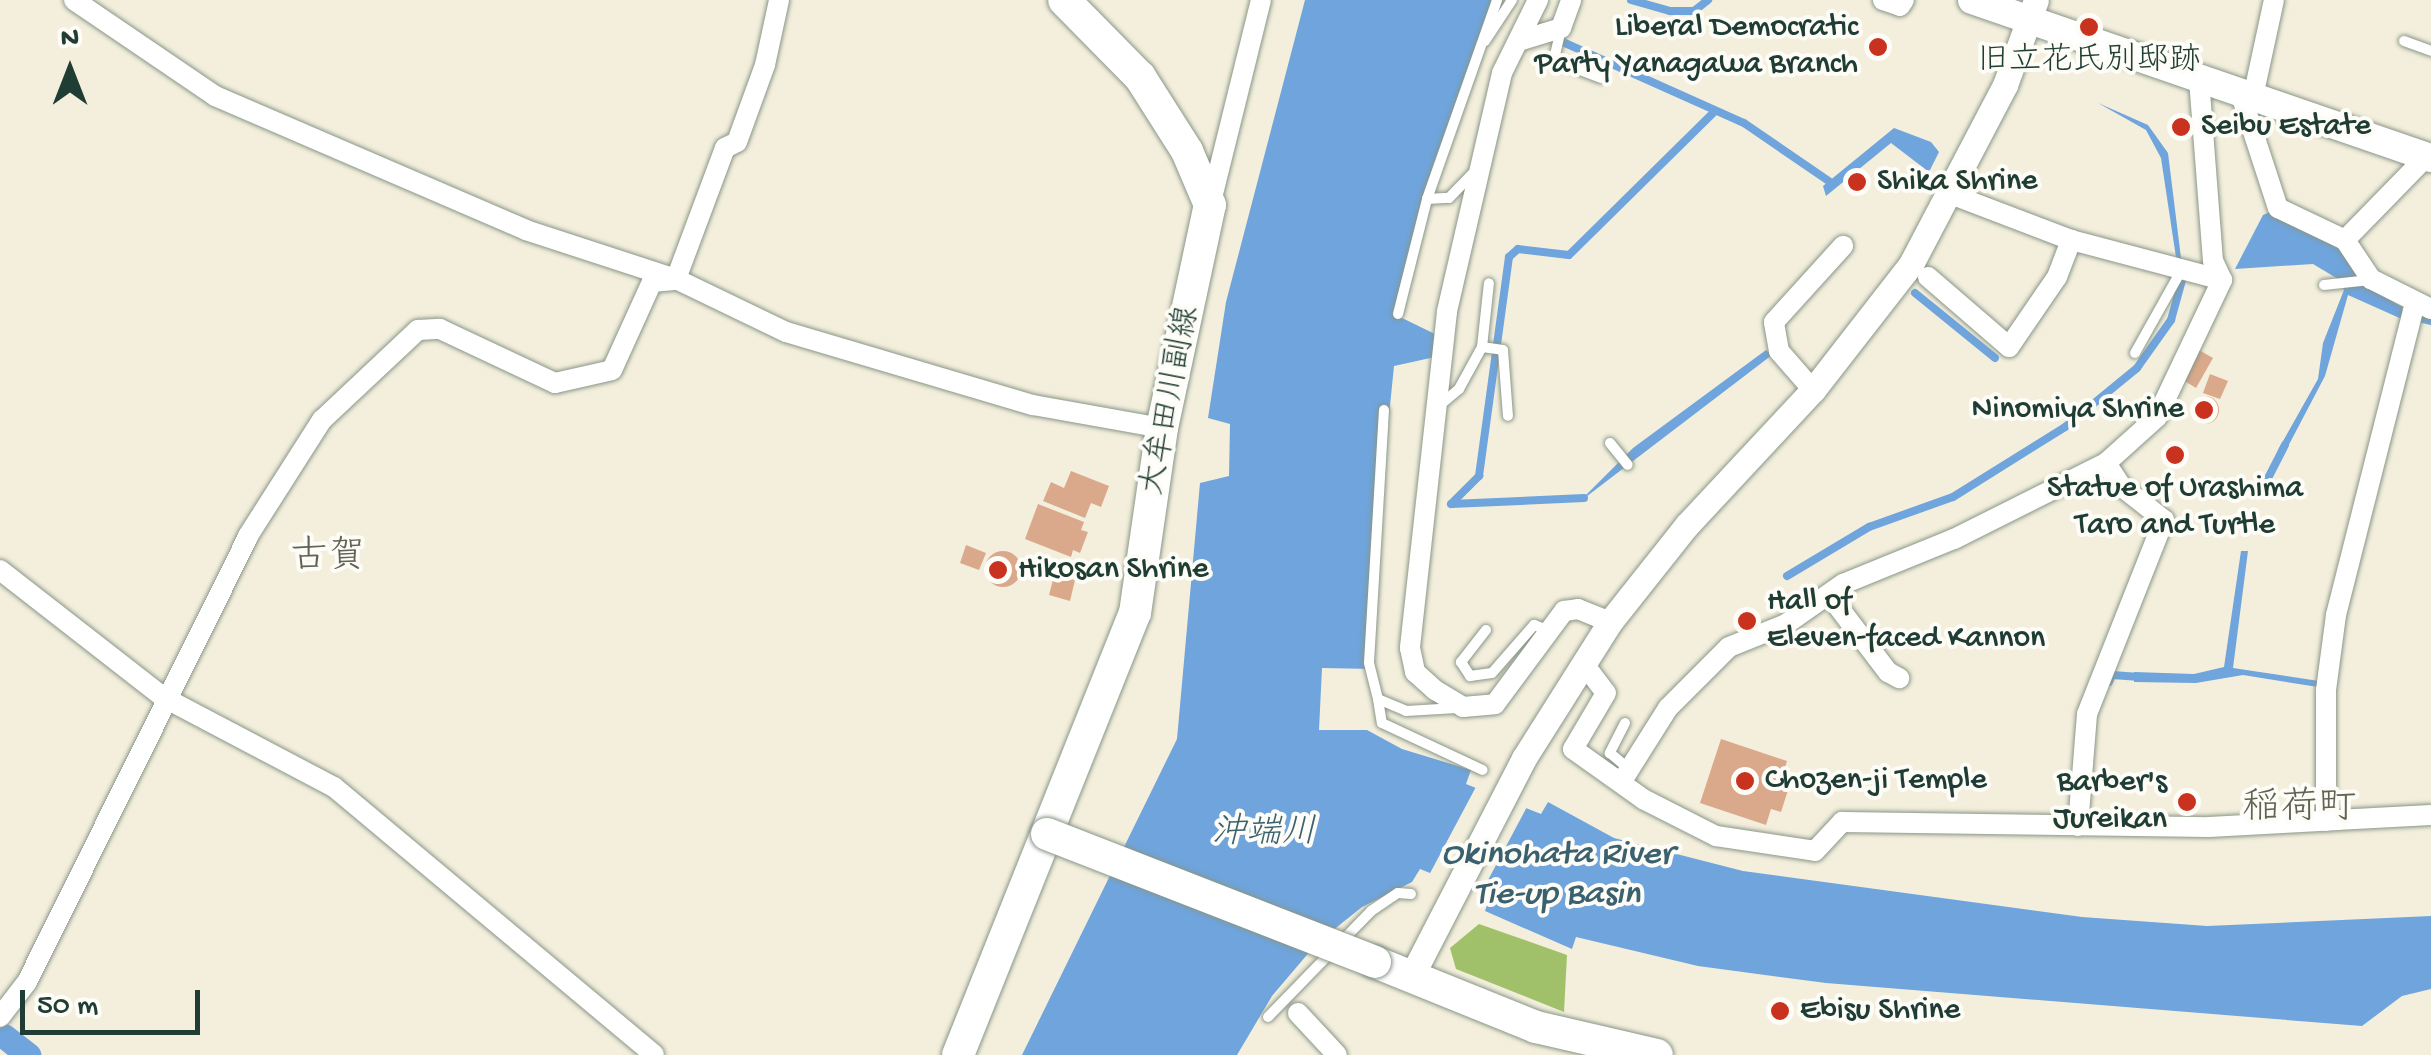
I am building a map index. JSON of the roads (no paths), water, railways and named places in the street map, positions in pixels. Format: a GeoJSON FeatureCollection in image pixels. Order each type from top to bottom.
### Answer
{"type":"FeatureCollection","features":[{"type":"Feature","properties":{"kind":"main road"},"geometry":{"type":"LineString","coordinates":[[1064,0],[1140,76],[1187,151],[1210,205]]}},
{"type":"Feature","properties":{"kind":"main road"},"geometry":{"type":"LineString","coordinates":[[1972,0],[2032,9],[2199,77],[2429,157]]}},
{"type":"Feature","properties":{"kind":"main road","name":"大牟田川副線"},"geometry":{"type":"LineString","coordinates":[[958,1055],[1135,612],[1162,428],[1210,205]]}},
{"type":"Feature","properties":{"kind":"main road"},"geometry":{"type":"LineString","coordinates":[[1046,834],[1411,977],[1530,1041],[1657,1055]]}},
{"type":"Feature","properties":{"kind":"street"},"geometry":{"type":"LineString","coordinates":[[74,0],[111,31],[215,96],[526,230],[676,280],[786,332],[1032,405],[1162,428]]}},
{"type":"Feature","properties":{"kind":"street"},"geometry":{"type":"LineString","coordinates":[[676,280],[725,148],[737,142],[766,65],[779,0]]}},
{"type":"Feature","properties":{"kind":"street"},"geometry":{"type":"LineString","coordinates":[[1210,205],[1261,0]]}},
{"type":"Feature","properties":{"kind":"street"},"geometry":{"type":"LineString","coordinates":[[1538,0],[1522,40],[1502,73],[1480,166],[1432,412],[1410,648],[1415,672],[1463,708],[1495,704],[1564,611],[1578,609],[1610,622]]}},
{"type":"Feature","properties":{"kind":"street"},"geometry":{"type":"LineString","coordinates":[[1522,40],[1561,28],[1572,0]]}},
{"type":"Feature","properties":{"kind":"street"},"geometry":{"type":"LineString","coordinates":[[1883,0],[1900,6],[1904,0]]}},
{"type":"Feature","properties":{"kind":"street"},"geometry":{"type":"LineString","coordinates":[[2274,0],[2247,94],[2278,208],[2345,240],[2370,280],[2418,313],[2348,560],[2326,684],[2326,820]]}},
{"type":"Feature","properties":{"kind":"street"},"geometry":{"type":"LineString","coordinates":[[1411,977],[1432,926],[1524,758],[1610,622],[1687,525],[1813,390],[1911,264],[1952,195],[2032,9]]}},
{"type":"Feature","properties":{"kind":"street"},"geometry":{"type":"LineString","coordinates":[[2199,77],[2213,261],[2222,280]]}},
{"type":"Feature","properties":{"kind":"street"},"geometry":{"type":"LineString","coordinates":[[2345,240],[2429,157]]}},
{"type":"Feature","properties":{"kind":"street"},"geometry":{"type":"LineString","coordinates":[[1952,195],[2071,240],[2222,280]]}},
{"type":"Feature","properties":{"kind":"street"},"geometry":{"type":"LineString","coordinates":[[1928,278],[2009,347],[2057,277],[2071,240]]}},
{"type":"Feature","properties":{"kind":"street"},"geometry":{"type":"LineString","coordinates":[[1813,390],[1779,351],[1774,322],[1843,246]]}},
{"type":"Feature","properties":{"kind":"street"},"geometry":{"type":"LineString","coordinates":[[0,1017],[27,982],[163,697],[248,536],[322,420],[397,344],[418,330],[440,330],[555,383],[612,370],[652,282],[676,280]]}},
{"type":"Feature","properties":{"kind":"street"},"geometry":{"type":"LineString","coordinates":[[1626,775],[1668,708],[1729,647],[1830,596],[1843,584],[1954,539],[2106,463],[2157,417],[2222,280]]}},
{"type":"Feature","properties":{"kind":"street"},"geometry":{"type":"LineString","coordinates":[[2078,826],[2087,714],[2164,520],[2121,486],[2106,463]]}},
{"type":"Feature","properties":{"kind":"street"},"geometry":{"type":"LineString","coordinates":[[0,570],[163,697],[334,787],[654,1055]]}},
{"type":"Feature","properties":{"kind":"street"},"geometry":{"type":"LineString","coordinates":[[1830,596],[1888,672],[1899,678]]}},
{"type":"Feature","properties":{"kind":"street"},"geometry":{"type":"LineString","coordinates":[[1584,664],[1606,693],[1573,749],[1626,775],[1716,836],[1815,851],[1842,822],[2078,826],[2431,816]]}},
{"type":"Feature","properties":{"kind":"street"},"geometry":{"type":"LineString","coordinates":[[1292,1007],[1336,1055]]}},
{"type":"Feature","properties":{"kind":"lane"},"geometry":{"type":"LineString","coordinates":[[1398,314],[1427,199],[1496,0]]}},
{"type":"Feature","properties":{"kind":"lane"},"geometry":{"type":"LineString","coordinates":[[1471,64],[1512,0]]}},
{"type":"Feature","properties":{"kind":"lane"},"geometry":{"type":"LineString","coordinates":[[1561,28],[1554,60],[1601,78]]}},
{"type":"Feature","properties":{"kind":"lane"},"geometry":{"type":"LineString","coordinates":[[2404,41],[2431,50]]}},
{"type":"Feature","properties":{"kind":"lane"},"geometry":{"type":"LineString","coordinates":[[1427,199],[1449,198],[1480,166]]}},
{"type":"Feature","properties":{"kind":"lane"},"geometry":{"type":"LineString","coordinates":[[2135,353],[2184,272]]}},
{"type":"Feature","properties":{"kind":"lane"},"geometry":{"type":"LineString","coordinates":[[2324,285],[2370,280]]}},
{"type":"Feature","properties":{"kind":"lane"},"geometry":{"type":"LineString","coordinates":[[1432,412],[1459,389],[1482,347],[1489,284]]}},
{"type":"Feature","properties":{"kind":"lane"},"geometry":{"type":"LineString","coordinates":[[1482,347],[1503,350],[1508,416]]}},
{"type":"Feature","properties":{"kind":"lane"},"geometry":{"type":"LineString","coordinates":[[1384,410],[1369,663],[1382,723],[1483,770]]}},
{"type":"Feature","properties":{"kind":"lane"},"geometry":{"type":"LineString","coordinates":[[1610,442],[1628,465]]}},
{"type":"Feature","properties":{"kind":"lane"},"geometry":{"type":"LineString","coordinates":[[1486,630],[1461,662],[1470,676],[1492,673],[1534,625],[1548,630]]}},
{"type":"Feature","properties":{"kind":"lane"},"geometry":{"type":"LineString","coordinates":[[1378,700],[1406,711],[1463,708]]}},
{"type":"Feature","properties":{"kind":"lane"},"geometry":{"type":"LineString","coordinates":[[1625,723],[1610,754],[1626,775]]}},
{"type":"Feature","properties":{"kind":"lane"},"geometry":{"type":"LineString","coordinates":[[1268,1017],[1292,1007],[1371,911],[1398,893],[1411,894]]}},
{"type":"Feature","properties":{"kind":"water","name":"沖端川"},"geometry":{"type":"Polygon","coordinates":[[[1305,0],[1493,0],[1425,195],[1400,317],[1439,336],[1435,357],[1394,366],[1376,545],[1374,669],[1322,668],[1319,730],[1367,730],[1402,749],[1471,770],[1466,784],[1541,814],[1548,802],[1614,838],[1743,871],[2082,917],[2207,926],[2431,916],[2431,989],[2402,996],[2362,1026],[1826,983],[1698,966],[1576,937],[1572,949],[1485,911],[1490,897],[1420,869],[1412,882],[1362,907],[1317,943],[1272,996],[1237,1055],[1022,1055],[1177,739],[1200,483],[1229,476],[1230,424],[1208,418],[1226,302],[1305,0]]]}},
{"type":"Feature","properties":{"kind":"water"},"geometry":{"type":"Polygon","coordinates":[[[2098,103],[2148,125],[2168,153],[2181,258],[2190,266],[2177,264],[2161,158],[2146,130],[2098,103]]]}},
{"type":"Feature","properties":{"kind":"water"},"geometry":{"type":"Polygon","coordinates":[[[1894,128],[1931,142],[1939,152],[1929,172],[1891,143],[1826,196],[1823,186],[1894,128]]]}},
{"type":"Feature","properties":{"kind":"water"},"geometry":{"type":"Polygon","coordinates":[[[2272,211],[2335,241],[2367,287],[2402,307],[2404,320],[2348,295],[2325,376],[2284,454],[2278,450],[2318,379],[2323,343],[2344,290],[2338,279],[2313,264],[2235,269],[2263,215],[2272,211]]]}},
{"type":"Feature","properties":{"kind":"water"},"geometry":{"type":"Polygon","coordinates":[[[1766,350],[1772,355],[1578,503],[1633,448],[1766,350]]]}},
{"type":"Feature","properties":{"kind":"water"},"geometry":{"type":"Polygon","coordinates":[[[2241,551],[2248,551],[2233,668],[2319,681],[2318,687],[2243,675],[2196,683],[2134,682],[2134,672],[2194,674],[2224,667],[2241,551]]]}},
{"type":"Feature","properties":{"kind":"waterway"},"geometry":{"type":"LineString","coordinates":[[1631,0],[1670,11],[1694,11],[1708,0]]}},
{"type":"Feature","properties":{"kind":"waterway"},"geometry":{"type":"LineString","coordinates":[[1556,39],[1744,123],[1833,184]]}},
{"type":"Feature","properties":{"kind":"waterway"},"geometry":{"type":"LineString","coordinates":[[1584,498],[1451,504],[1479,476],[1509,257],[1518,249],[1569,255],[1715,111]]}},
{"type":"Feature","properties":{"kind":"waterway"},"geometry":{"type":"LineString","coordinates":[[1787,576],[1869,527],[1953,497],[2065,427],[2137,368],[2171,320],[2184,273]]}},
{"type":"Feature","properties":{"kind":"waterway"},"geometry":{"type":"LineString","coordinates":[[1915,293],[1995,358]]}},
{"type":"Feature","properties":{"kind":"waterway"},"geometry":{"type":"LineString","coordinates":[[2411,316],[2431,321]]}},
{"type":"Feature","properties":{"kind":"waterway"},"geometry":{"type":"LineString","coordinates":[[2264,486],[2285,445]]}},
{"type":"Feature","properties":{"kind":"waterway"},"geometry":{"type":"LineString","coordinates":[[2109,682],[2112,675],[2140,677]]}},
{"type":"Feature","properties":{"kind":"waterway"},"geometry":{"type":"LineString","coordinates":[[4,1036],[28,1055]]}},
{"type":"Feature","properties":{"kind":"place","name":"旧立花氏別邸跡"},"geometry":{"type":"Point","coordinates":[2089,27]}},
{"type":"Feature","properties":{"kind":"place","name":"Liberal Democratic Party Yanagawa Branch"},"geometry":{"type":"Point","coordinates":[1878,47]}},
{"type":"Feature","properties":{"kind":"place","name":"Seibu Estate"},"geometry":{"type":"Point","coordinates":[2181,127]}},
{"type":"Feature","properties":{"kind":"place","name":"Shika Shrine"},"geometry":{"type":"Point","coordinates":[1857,182]}},
{"type":"Feature","properties":{"kind":"place","name":"Ninomiya Shrine"},"geometry":{"type":"Point","coordinates":[2204,410]}},
{"type":"Feature","properties":{"kind":"place","name":"Statue of Urashima Taro and Turtle"},"geometry":{"type":"Point","coordinates":[2175,455]}},
{"type":"Feature","properties":{"kind":"place","name":"Hikosan Shrine"},"geometry":{"type":"Point","coordinates":[998,570]}},
{"type":"Feature","properties":{"kind":"place","name":"Hall of Eleven-faced Kannon"},"geometry":{"type":"Point","coordinates":[1747,621]}},
{"type":"Feature","properties":{"kind":"place","name":"Chozen-ji Temple"},"geometry":{"type":"Point","coordinates":[1745,781]}},
{"type":"Feature","properties":{"kind":"place","name":"Barber's Jureikan"},"geometry":{"type":"Point","coordinates":[2187,802]}},
{"type":"Feature","properties":{"kind":"place","name":"Ebisu Shrine"},"geometry":{"type":"Point","coordinates":[1780,1011]}},
{"type":"Feature","properties":{"kind":"district","name":"古賀"},"geometry":{"type":"Point","coordinates":[328,560]}},
{"type":"Feature","properties":{"kind":"district","name":"稲荷町"},"geometry":{"type":"Point","coordinates":[2299,811]}},
{"type":"Feature","properties":{"kind":"water label","name":"Okinohata River Tie-up Basin"},"geometry":{"type":"Point","coordinates":[1557,876]}}]}
